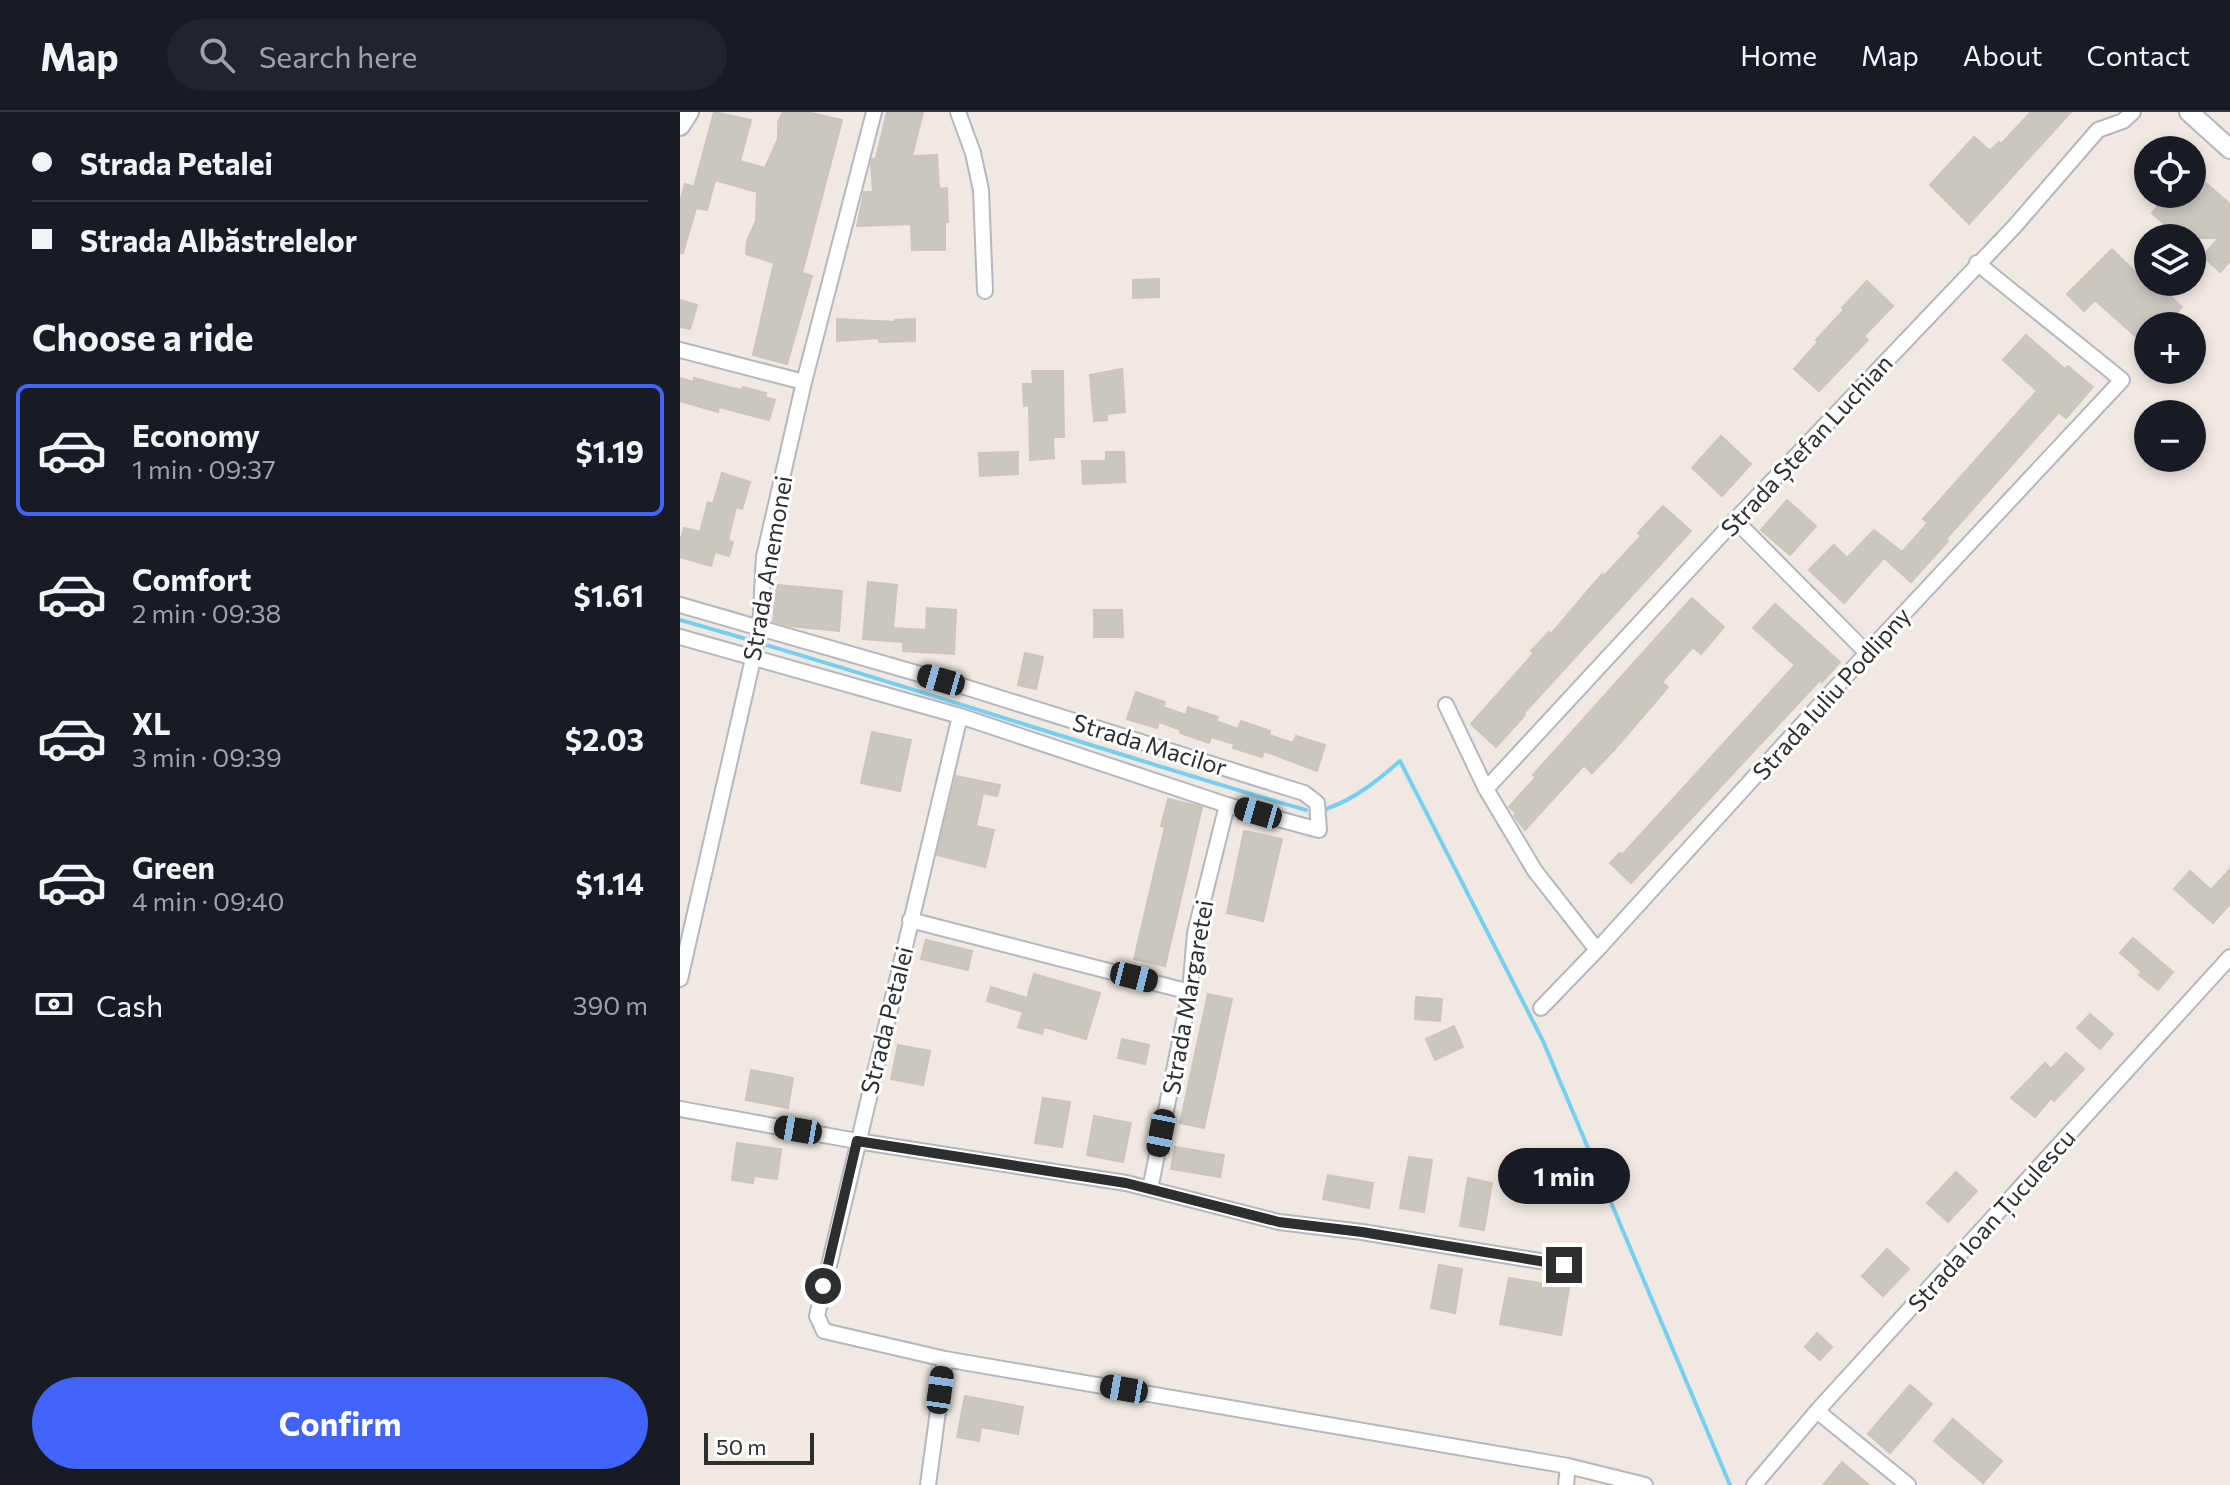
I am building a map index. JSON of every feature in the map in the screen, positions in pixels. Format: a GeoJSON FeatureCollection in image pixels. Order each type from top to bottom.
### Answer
{"type":"FeatureCollection","features":[{"type":"Feature","properties":{"kind":"street"},"geometry":{"type":"LineString","coordinates":[[680,126],[689,112]]}},
{"type":"Feature","properties":{"kind":"street","name":"Strada Anemonei"},"geometry":{"type":"LineString","coordinates":[[680,979],[760,630],[764,557],[804,382],[874,112]]}},
{"type":"Feature","properties":{"kind":"street"},"geometry":{"type":"LineString","coordinates":[[958,112],[973,153],[981,190],[985,291]]}},
{"type":"Feature","properties":{"kind":"street","name":"Strada Ștefan Luchian"},"geometry":{"type":"LineString","coordinates":[[1486,789],[1735,520],[2014,227],[2098,130],[2123,121],[2133,112]]}},
{"type":"Feature","properties":{"kind":"street"},"geometry":{"type":"LineString","coordinates":[[2189,112],[2230,149]]}},
{"type":"Feature","properties":{"kind":"street","name":"Strada Iuliu Podlipny"},"geometry":{"type":"LineString","coordinates":[[1541,1008],[2122,380],[1977,263]]}},
{"type":"Feature","properties":{"kind":"street"},"geometry":{"type":"LineString","coordinates":[[680,350],[804,382]]}},
{"type":"Feature","properties":{"kind":"street"},"geometry":{"type":"LineString","coordinates":[[1735,520],[1867,653]]}},
{"type":"Feature","properties":{"kind":"street","name":"Strada Macilor"},"geometry":{"type":"LineString","coordinates":[[680,605],[965,687],[1304,793],[1317,803],[1319,830],[1227,805],[960,716],[753,654],[680,637]]}},
{"type":"Feature","properties":{"kind":"street"},"geometry":{"type":"LineString","coordinates":[[1446,705],[1486,789],[1535,871],[1597,950]]}},
{"type":"Feature","properties":{"kind":"street","name":"Strada Petalei"},"geometry":{"type":"LineString","coordinates":[[945,1359],[841,1337],[824,1331],[817,1316],[960,716]]}},
{"type":"Feature","properties":{"kind":"street","name":"Strada Margaretei"},"geometry":{"type":"LineString","coordinates":[[1150,1189],[1190,992],[1195,933],[1227,805]]}},
{"type":"Feature","properties":{"kind":"street"},"geometry":{"type":"LineString","coordinates":[[910,920],[1190,992]]}},
{"type":"Feature","properties":{"kind":"street","name":"Strada Ioan Țuculescu"},"geometry":{"type":"LineString","coordinates":[[1754,1485],[1817,1411],[2230,957]]}},
{"type":"Feature","properties":{"kind":"street"},"geometry":{"type":"LineString","coordinates":[[680,1109],[1150,1189],[1279,1222],[1362,1232],[1564,1265]]}},
{"type":"Feature","properties":{"kind":"street"},"geometry":{"type":"LineString","coordinates":[[928,1485],[945,1359],[1568,1466],[1645,1485]]}},
{"type":"Feature","properties":{"kind":"street"},"geometry":{"type":"LineString","coordinates":[[1817,1411],[1908,1485]]}},
{"type":"Feature","properties":{"kind":"street"},"geometry":{"type":"LineString","coordinates":[[1566,1485],[1568,1466]]}},
{"type":"Feature","properties":{"kind":"building"},"geometry":{"type":"Polygon","coordinates":[[[714,112],[751,120],[740,161],[765,168],[778,139],[778,122],[783,112],[807,112],[842,120],[802,273],[812,276],[787,364],[753,355],[774,263],[746,254],[747,241],[756,221],[757,192],[715,180],[707,210],[696,208],[683,253],[680,253],[680,202],[685,184],[694,187],[714,112]]]}},
{"type":"Feature","properties":{"kind":"building"},"geometry":{"type":"Polygon","coordinates":[[[887,112],[923,112],[912,156],[937,155],[939,189],[947,188],[945,250],[912,250],[911,224],[857,226],[864,192],[873,192],[871,163],[876,158],[887,112]]]}},
{"type":"Feature","properties":{"kind":"building"},"geometry":{"type":"Polygon","coordinates":[[[2031,112],[2071,112],[1969,224],[1930,185],[1974,137],[1990,151],[1999,142],[2001,144],[2031,112]]]}},
{"type":"Feature","properties":{"kind":"building"},"geometry":{"type":"Polygon","coordinates":[[[2206,183],[2230,204],[2230,261],[2220,272],[2206,259],[2206,253],[2219,238],[2206,238],[2206,224],[2164,224],[2152,213],[2156,208],[2206,208],[2206,183]]]}},
{"type":"Feature","properties":{"kind":"building"},"geometry":{"type":"Polygon","coordinates":[[[2112,249],[2134,271],[2134,296],[2170,296],[2182,307],[2177,312],[2134,312],[2134,335],[2095,300],[2084,311],[2067,294],[2112,249]]]}},
{"type":"Feature","properties":{"kind":"building"},"geometry":{"type":"Polygon","coordinates":[[[1159,279],[1159,297],[1133,298],[1133,280],[1159,279]]]}},
{"type":"Feature","properties":{"kind":"building"},"geometry":{"type":"Polygon","coordinates":[[[1867,281],[1893,306],[1864,336],[1868,340],[1819,391],[1794,369],[1867,281]]]}},
{"type":"Feature","properties":{"kind":"building"},"geometry":{"type":"Polygon","coordinates":[[[680,300],[697,305],[690,329],[680,327],[680,300]]]}},
{"type":"Feature","properties":{"kind":"building"},"geometry":{"type":"Polygon","coordinates":[[[837,319],[895,322],[915,319],[915,341],[879,342],[879,338],[837,341],[837,319]]]}},
{"type":"Feature","properties":{"kind":"building"},"geometry":{"type":"Polygon","coordinates":[[[2026,335],[2065,369],[2068,366],[2093,387],[2066,418],[2059,412],[1911,582],[1884,558],[1844,603],[1809,570],[1834,545],[1847,558],[1874,530],[1902,552],[1928,523],[1923,519],[2037,391],[2003,360],[2026,335]]]}},
{"type":"Feature","properties":{"kind":"building"},"geometry":{"type":"Polygon","coordinates":[[[1122,369],[1125,412],[1107,414],[1107,420],[1094,421],[1090,375],[1122,369]]]}},
{"type":"Feature","properties":{"kind":"building"},"geometry":{"type":"Polygon","coordinates":[[[1032,371],[1063,371],[1064,437],[1053,437],[1054,458],[1030,460],[1029,405],[1024,406],[1023,384],[1033,384],[1032,371]]]}},
{"type":"Feature","properties":{"kind":"building"},"geometry":{"type":"Polygon","coordinates":[[[680,378],[693,382],[694,378],[766,393],[765,397],[775,400],[769,420],[719,407],[718,412],[680,401],[680,378]]]}},
{"type":"Feature","properties":{"kind":"building"},"geometry":{"type":"Polygon","coordinates":[[[1721,436],[1751,464],[1722,496],[1692,468],[1721,436]]]}},
{"type":"Feature","properties":{"kind":"building"},"geometry":{"type":"Polygon","coordinates":[[[1018,452],[1018,474],[980,476],[979,453],[1018,452]]]}},
{"type":"Feature","properties":{"kind":"building"},"geometry":{"type":"Polygon","coordinates":[[[1106,452],[1124,452],[1125,482],[1083,484],[1082,461],[1106,461],[1106,452]]]}},
{"type":"Feature","properties":{"kind":"building"},"geometry":{"type":"Polygon","coordinates":[[[722,473],[750,482],[742,509],[736,507],[728,540],[733,542],[729,556],[715,552],[711,566],[680,557],[684,528],[700,532],[708,502],[713,504],[722,473]]]}},
{"type":"Feature","properties":{"kind":"building"},"geometry":{"type":"Polygon","coordinates":[[[1787,500],[1816,526],[1790,555],[1761,530],[1787,500]]]}},
{"type":"Feature","properties":{"kind":"building"},"geometry":{"type":"Polygon","coordinates":[[[1663,506],[1691,531],[1496,747],[1471,724],[1534,653],[1531,651],[1549,632],[1551,634],[1602,574],[1604,576],[1641,536],[1638,533],[1663,506]]]}},
{"type":"Feature","properties":{"kind":"building"},"geometry":{"type":"Polygon","coordinates":[[[868,582],[897,585],[893,628],[926,630],[927,608],[956,610],[954,654],[903,651],[903,642],[863,639],[868,582]]]}},
{"type":"Feature","properties":{"kind":"building"},"geometry":{"type":"Polygon","coordinates":[[[777,585],[842,591],[839,631],[773,621],[777,585]]]}},
{"type":"Feature","properties":{"kind":"building"},"geometry":{"type":"Polygon","coordinates":[[[1692,598],[1724,627],[1701,654],[1693,647],[1662,682],[1668,687],[1615,749],[1592,773],[1584,765],[1525,830],[1509,807],[1536,777],[1533,775],[1692,598]]]}},
{"type":"Feature","properties":{"kind":"building"},"geometry":{"type":"Polygon","coordinates":[[[1775,604],[1840,662],[1631,883],[1610,863],[1620,853],[1622,855],[1795,665],[1753,628],[1775,604]]]}},
{"type":"Feature","properties":{"kind":"building"},"geometry":{"type":"Polygon","coordinates":[[[1094,610],[1122,610],[1123,637],[1094,637],[1094,610]]]}},
{"type":"Feature","properties":{"kind":"building"},"geometry":{"type":"Polygon","coordinates":[[[1025,653],[1043,657],[1036,689],[1018,685],[1025,653]]]}},
{"type":"Feature","properties":{"kind":"building"},"geometry":{"type":"Polygon","coordinates":[[[1136,692],[1165,702],[1163,707],[1186,715],[1188,707],[1218,717],[1216,721],[1238,729],[1241,721],[1293,743],[1296,736],[1325,745],[1317,771],[1264,751],[1262,757],[1233,748],[1234,744],[1211,737],[1209,743],[1159,722],[1157,728],[1127,719],[1136,692]]]}},
{"type":"Feature","properties":{"kind":"building"},"geometry":{"type":"Polygon","coordinates":[[[872,732],[911,740],[900,791],[861,783],[872,732]]]}},
{"type":"Feature","properties":{"kind":"building"},"geometry":{"type":"Polygon","coordinates":[[[956,776],[1000,785],[997,796],[983,793],[976,826],[994,830],[985,867],[937,855],[956,776]]]}},
{"type":"Feature","properties":{"kind":"building"},"geometry":{"type":"Polygon","coordinates":[[[1168,799],[1202,807],[1165,966],[1134,959],[1165,827],[1161,826],[1168,799]]]}},
{"type":"Feature","properties":{"kind":"building"},"geometry":{"type":"Polygon","coordinates":[[[1244,831],[1282,839],[1263,921],[1227,913],[1244,831]]]}},
{"type":"Feature","properties":{"kind":"building"},"geometry":{"type":"Polygon","coordinates":[[[2230,869],[2230,904],[2213,923],[2174,889],[2190,871],[2211,890],[2230,869]]]}},
{"type":"Feature","properties":{"kind":"building"},"geometry":{"type":"Polygon","coordinates":[[[2133,938],[2173,972],[2158,990],[2139,975],[2142,972],[2120,953],[2133,938]]]}},
{"type":"Feature","properties":{"kind":"building"},"geometry":{"type":"Polygon","coordinates":[[[926,940],[972,951],[968,970],[921,959],[926,940]]]}},
{"type":"Feature","properties":{"kind":"building"},"geometry":{"type":"Polygon","coordinates":[[[1034,974],[1100,993],[1086,1039],[1044,1027],[1042,1034],[1018,1027],[1023,1012],[987,1001],[991,987],[1027,998],[1034,974]]]}},
{"type":"Feature","properties":{"kind":"building"},"geometry":{"type":"Polygon","coordinates":[[[1208,994],[1232,999],[1204,1128],[1180,1123],[1208,994]]]}},
{"type":"Feature","properties":{"kind":"building"},"geometry":{"type":"Polygon","coordinates":[[[1416,997],[1442,999],[1440,1021],[1415,1019],[1416,997]]]}},
{"type":"Feature","properties":{"kind":"building"},"geometry":{"type":"Polygon","coordinates":[[[2090,1014],[2113,1034],[2100,1049],[2077,1028],[2090,1014]]]}},
{"type":"Feature","properties":{"kind":"building"},"geometry":{"type":"Polygon","coordinates":[[[1454,1026],[1463,1047],[1435,1060],[1426,1039],[1454,1026]]]}},
{"type":"Feature","properties":{"kind":"building"},"geometry":{"type":"Polygon","coordinates":[[[1122,1039],[1149,1045],[1145,1064],[1118,1058],[1122,1039]]]}},
{"type":"Feature","properties":{"kind":"building"},"geometry":{"type":"Polygon","coordinates":[[[898,1045],[930,1051],[923,1085],[891,1079],[898,1045]]]}},
{"type":"Feature","properties":{"kind":"building"},"geometry":{"type":"Polygon","coordinates":[[[2066,1053],[2084,1069],[2035,1117],[2011,1098],[2045,1063],[2051,1069],[2066,1053]]]}},
{"type":"Feature","properties":{"kind":"building"},"geometry":{"type":"Polygon","coordinates":[[[751,1070],[793,1078],[788,1108],[746,1100],[751,1070]]]}},
{"type":"Feature","properties":{"kind":"building"},"geometry":{"type":"Polygon","coordinates":[[[1043,1098],[1070,1102],[1062,1147],[1035,1143],[1043,1098]]]}},
{"type":"Feature","properties":{"kind":"building"},"geometry":{"type":"Polygon","coordinates":[[[1094,1116],[1131,1123],[1123,1162],[1087,1155],[1094,1116]]]}},
{"type":"Feature","properties":{"kind":"building"},"geometry":{"type":"Polygon","coordinates":[[[737,1143],[781,1149],[777,1179],[754,1176],[753,1183],[732,1180],[737,1143]]]}},
{"type":"Feature","properties":{"kind":"building"},"geometry":{"type":"Polygon","coordinates":[[[1175,1147],[1224,1155],[1220,1177],[1171,1169],[1175,1147]]]}},
{"type":"Feature","properties":{"kind":"building"},"geometry":{"type":"Polygon","coordinates":[[[1409,1157],[1432,1160],[1424,1212],[1400,1208],[1409,1157]]]}},
{"type":"Feature","properties":{"kind":"building"},"geometry":{"type":"Polygon","coordinates":[[[1956,1172],[1977,1191],[1948,1222],[1927,1203],[1956,1172]]]}},
{"type":"Feature","properties":{"kind":"building"},"geometry":{"type":"Polygon","coordinates":[[[1328,1175],[1373,1183],[1369,1208],[1323,1199],[1328,1175]]]}},
{"type":"Feature","properties":{"kind":"building"},"geometry":{"type":"Polygon","coordinates":[[[1468,1178],[1492,1183],[1484,1230],[1460,1226],[1468,1178]]]}},
{"type":"Feature","properties":{"kind":"building"},"geometry":{"type":"Polygon","coordinates":[[[1887,1249],[1909,1269],[1883,1296],[1862,1276],[1887,1249]]]}},
{"type":"Feature","properties":{"kind":"building"},"geometry":{"type":"Polygon","coordinates":[[[1439,1265],[1462,1269],[1455,1313],[1431,1308],[1439,1265]]]}},
{"type":"Feature","properties":{"kind":"building"},"geometry":{"type":"Polygon","coordinates":[[[1509,1278],[1569,1288],[1561,1335],[1500,1324],[1509,1278]]]}},
{"type":"Feature","properties":{"kind":"building"},"geometry":{"type":"Polygon","coordinates":[[[1817,1333],[1832,1347],[1820,1360],[1805,1347],[1817,1333]]]}},
{"type":"Feature","properties":{"kind":"building"},"geometry":{"type":"Polygon","coordinates":[[[1910,1385],[1932,1404],[1890,1453],[1868,1434],[1910,1385]]]}},
{"type":"Feature","properties":{"kind":"building"},"geometry":{"type":"Polygon","coordinates":[[[965,1396],[1023,1407],[1018,1434],[981,1427],[979,1441],[957,1437],[965,1396]]]}},
{"type":"Feature","properties":{"kind":"building"},"geometry":{"type":"Polygon","coordinates":[[[1953,1419],[2002,1461],[1983,1483],[1934,1441],[1953,1419]]]}},
{"type":"Feature","properties":{"kind":"building"},"geometry":{"type":"Polygon","coordinates":[[[1842,1462],[1869,1485],[1823,1485],[1842,1462]]]}},
{"type":"Feature","properties":{"kind":"waterway"},"geometry":{"type":"LineString","coordinates":[[680,620],[1306,810]]}},
{"type":"Feature","properties":{"kind":"waterway"},"geometry":{"type":"LineString","coordinates":[[1326,809],[1356,795],[1400,761],[1543,1041],[1730,1485]]}},
{"type":"Feature","properties":{"kind":"route"},"geometry":{"type":"LineString","coordinates":[[823,1286],[857,1141],[1126,1183],[1279,1222],[1362,1232],[1564,1265]]}}]}
